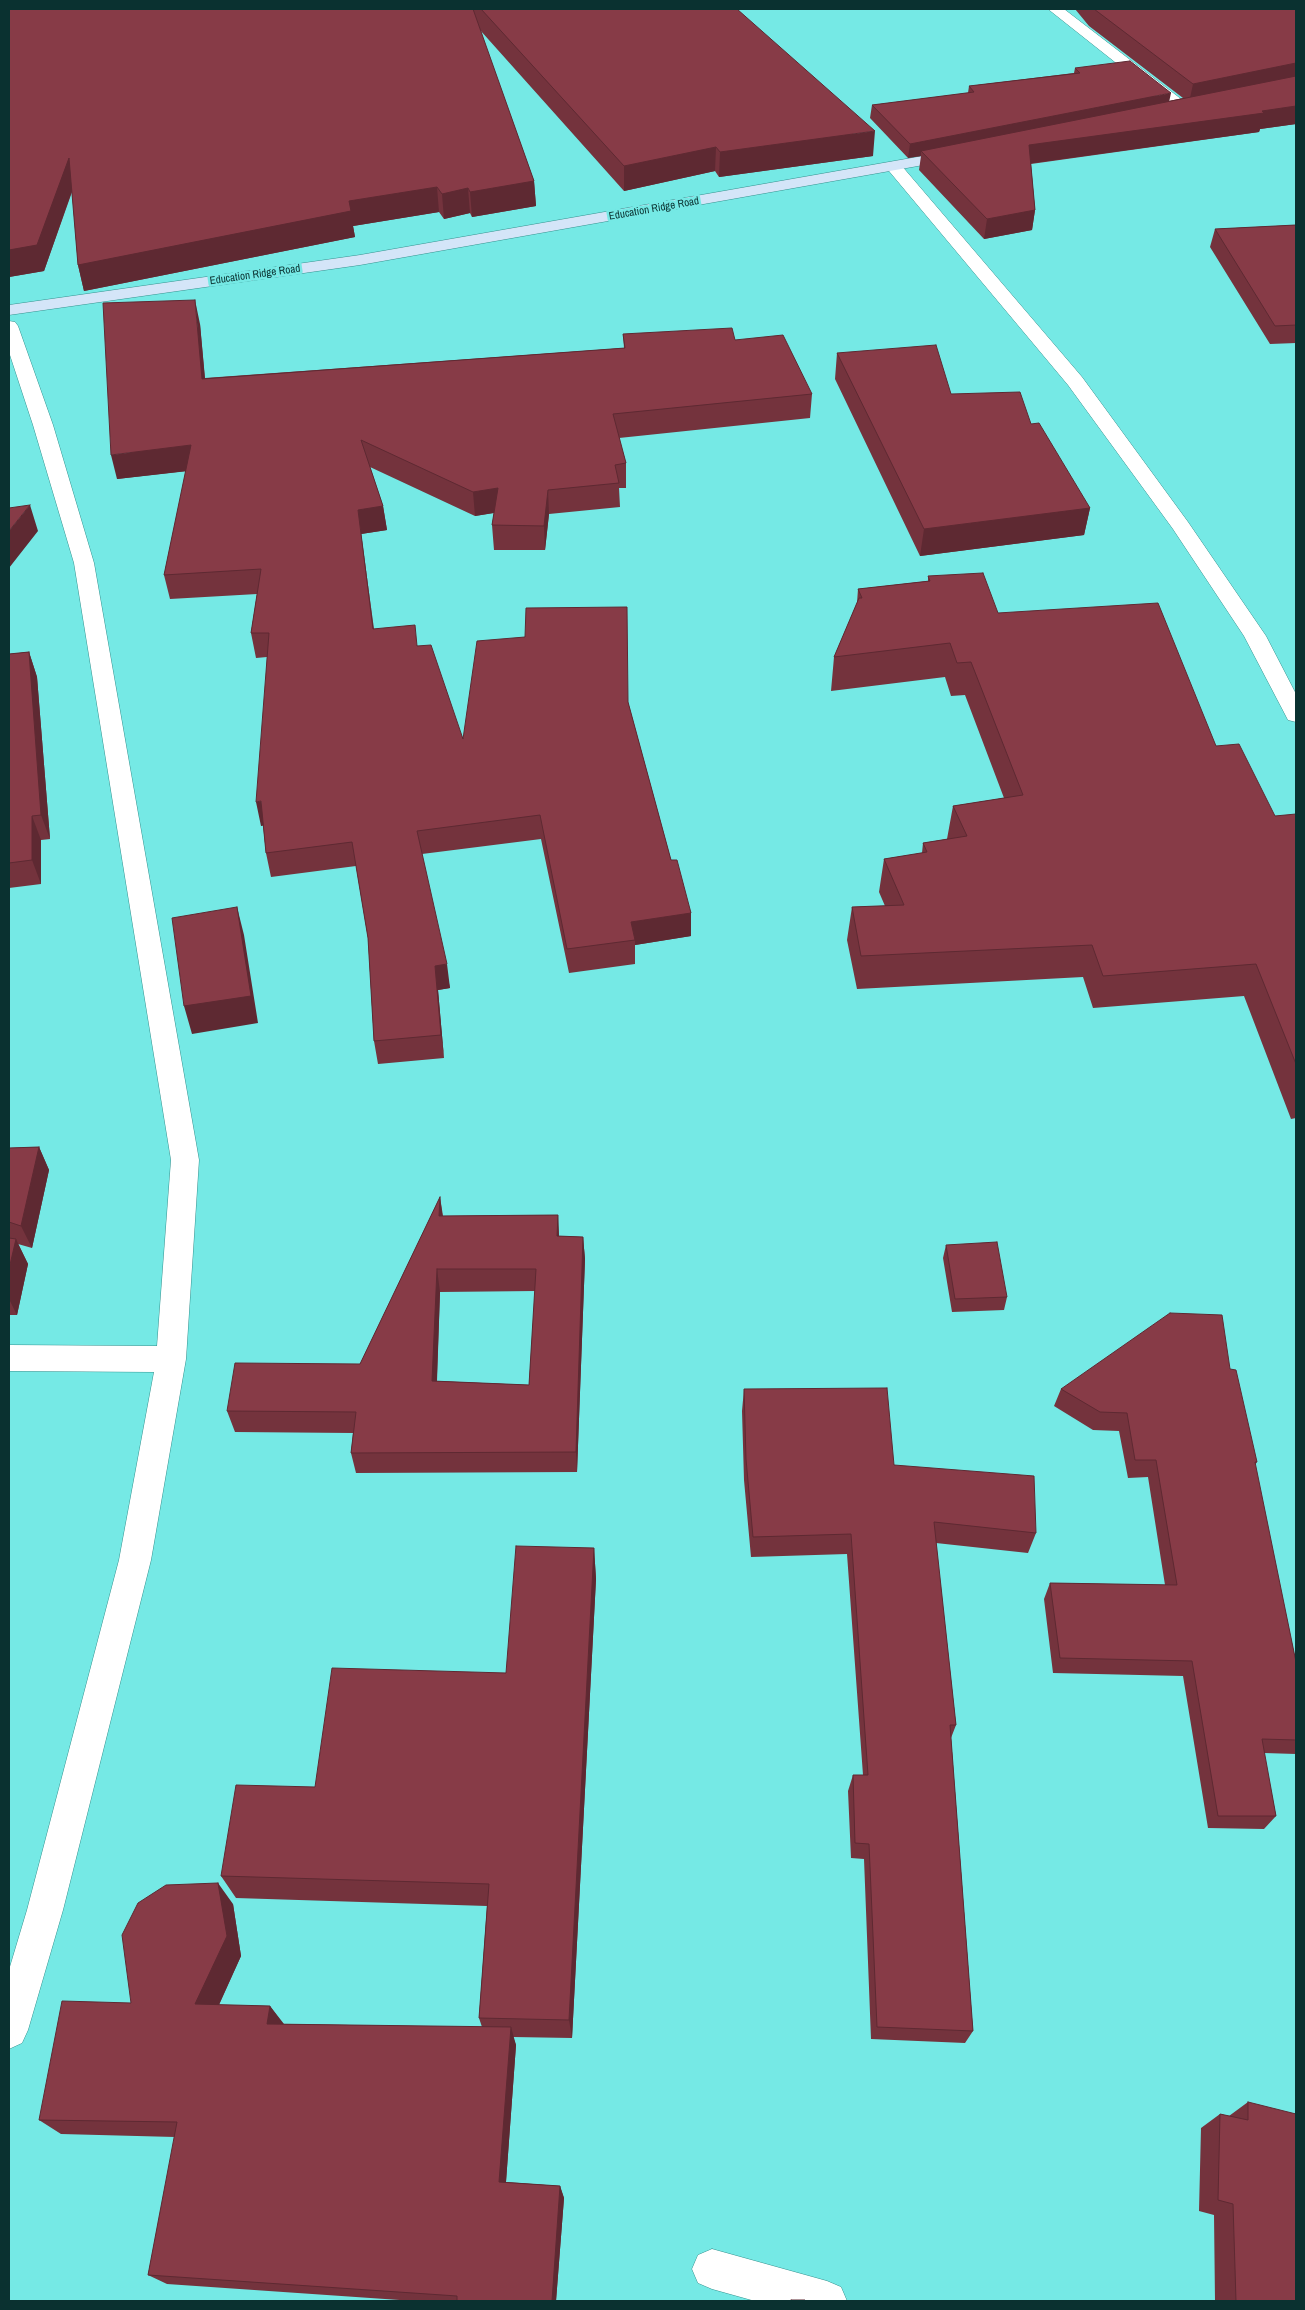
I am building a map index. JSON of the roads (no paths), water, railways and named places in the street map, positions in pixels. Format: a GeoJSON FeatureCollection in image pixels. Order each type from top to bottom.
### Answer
{"type":"FeatureCollection","features":[{"type":"Feature","properties":{"kind":"main road"},"geometry":{"type":"LineString","coordinates":[[1164,113],[1202,105]]}},
{"type":"Feature","properties":{"kind":"main road","name":"Education Ridge Road"},"geometry":{"type":"LineString","coordinates":[[9,310],[360,260],[895,168],[972,152]]}},
{"type":"Feature","properties":{"kind":"street"},"geometry":{"type":"LineString","coordinates":[[1056,9],[1184,109]]}},
{"type":"Feature","properties":{"kind":"street"},"geometry":{"type":"LineString","coordinates":[[895,168],[1081,389],[1181,526],[1255,636],[1296,715]]}},
{"type":"Feature","properties":{"kind":"street"},"geometry":{"type":"LineString","coordinates":[[9,326],[43,425],[84,563],[185,1160],[171,1359],[135,1560],[45,1910],[9,2030]]}},
{"type":"Feature","properties":{"kind":"street"},"geometry":{"type":"LineString","coordinates":[[9,1358],[171,1359]]}},
{"type":"Feature","properties":{"kind":"street"},"geometry":{"type":"LineString","coordinates":[[712,2269],[827,2301]]}}]}
